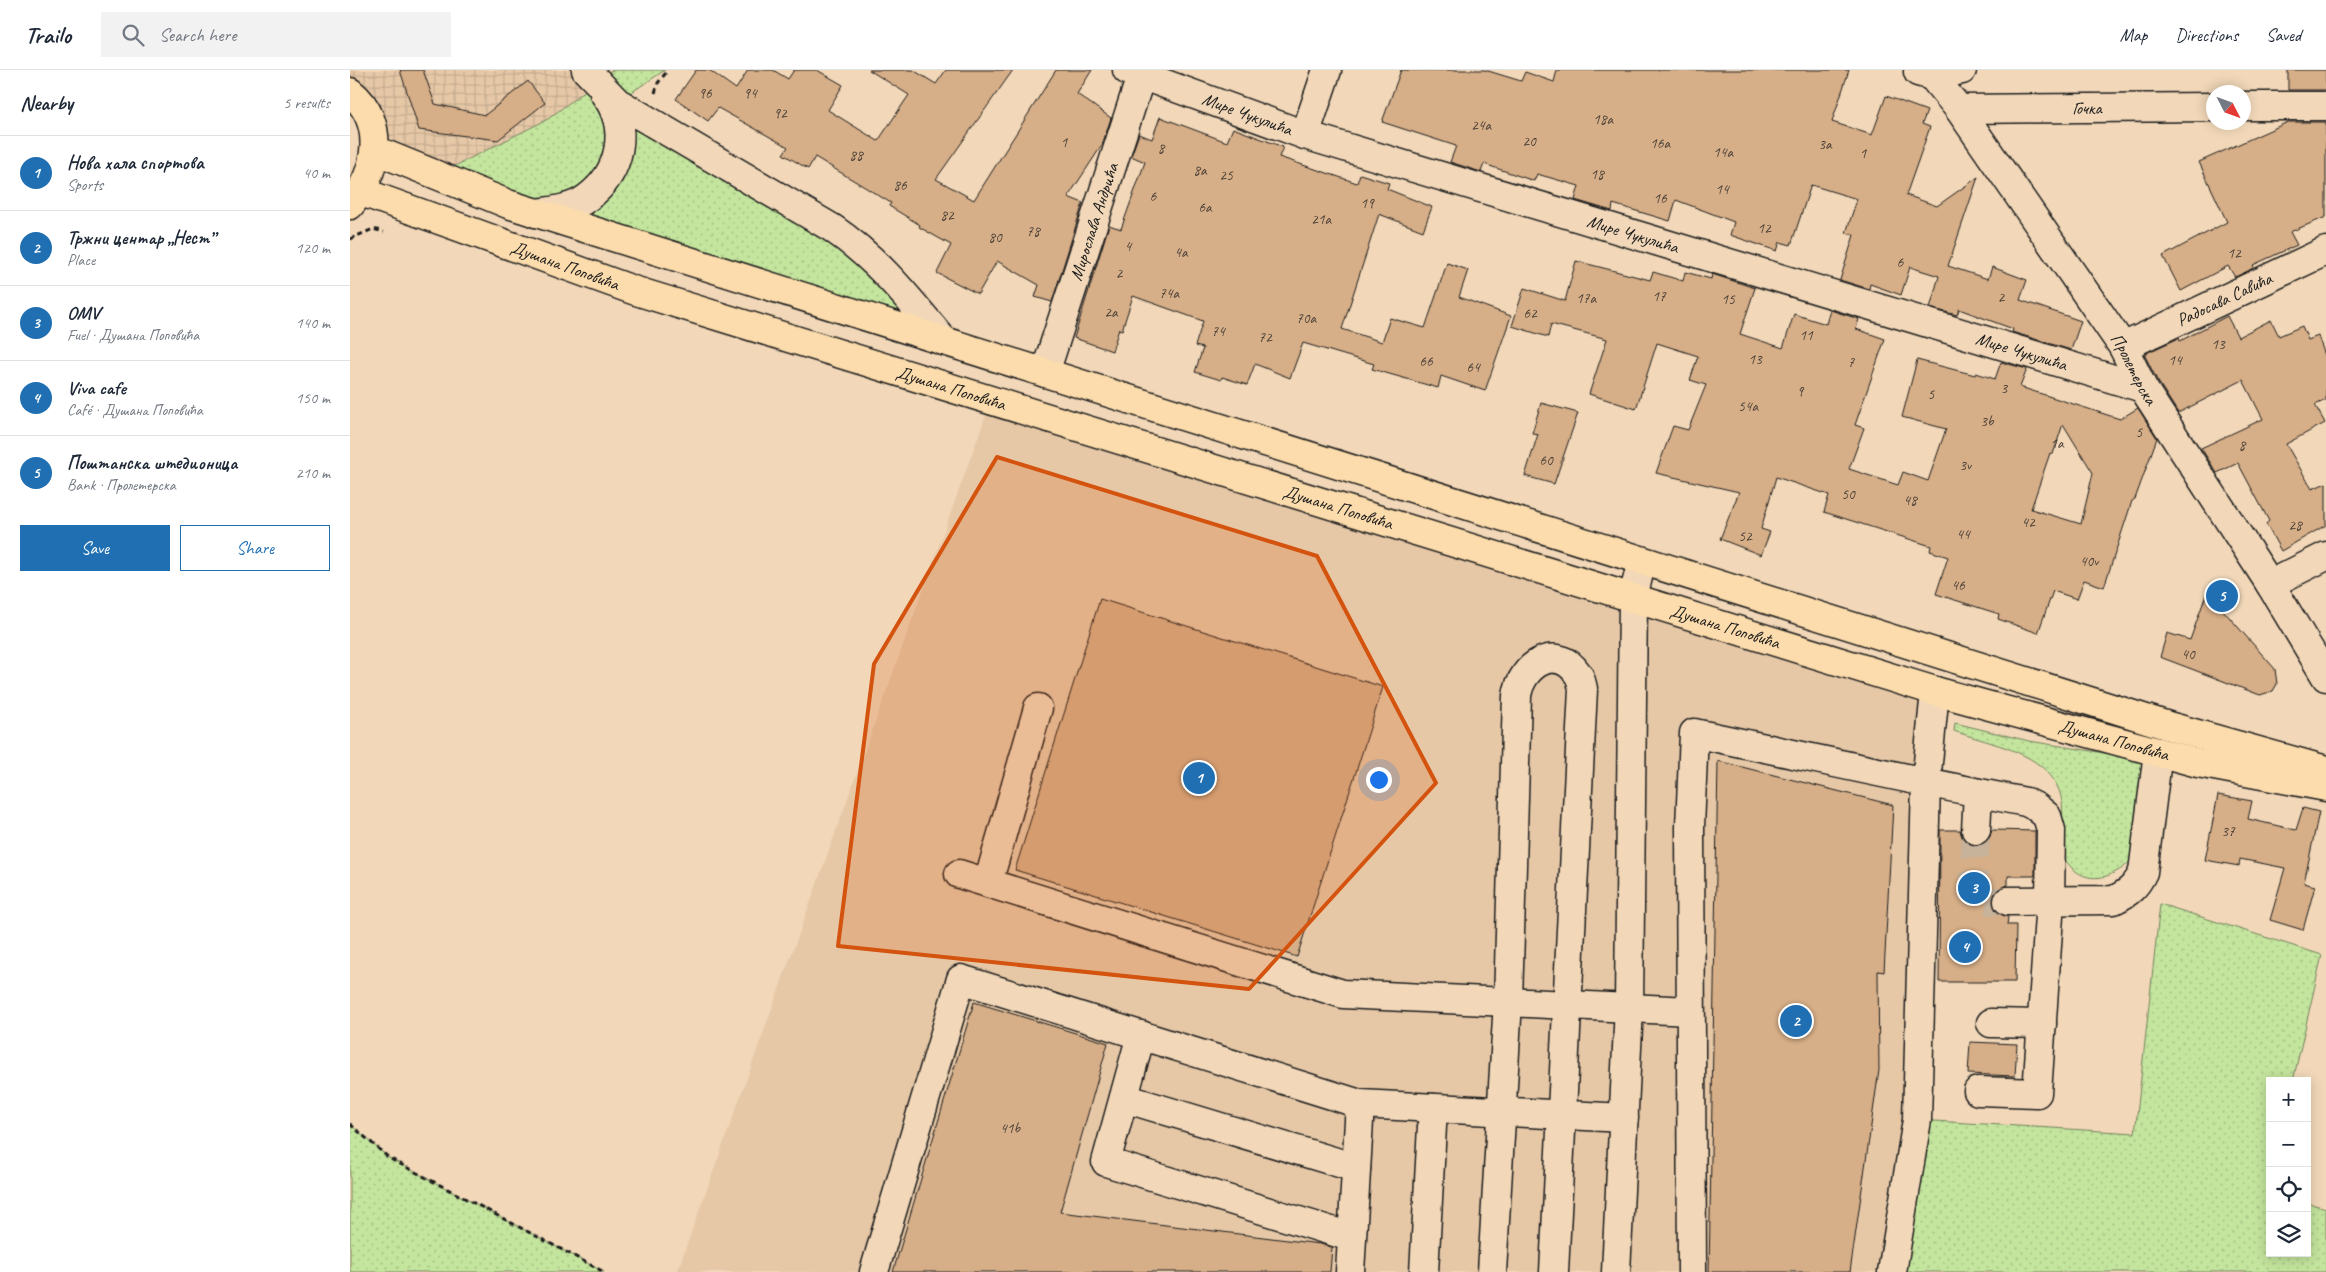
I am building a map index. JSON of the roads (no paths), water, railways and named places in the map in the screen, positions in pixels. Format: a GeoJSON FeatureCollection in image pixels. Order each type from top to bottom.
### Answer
{"type":"FeatureCollection","features":[{"type":"Feature","properties":{"kind":"main road"},"geometry":{"type":"LineString","coordinates":[[350,92],[366,111],[373,130],[375,150],[371,172],[356,198]]}},
{"type":"Feature","properties":{"kind":"main road","name":"Душана Поповића"},"geometry":{"type":"LineString","coordinates":[[375,150],[435,176],[535,213],[2172,727],[2320,764]]}},
{"type":"Feature","properties":{"kind":"main road","name":"Душана Поповића"},"geometry":{"type":"LineString","coordinates":[[356,198],[634,290],[1935,691],[2208,765],[2326,787]]}},
{"type":"Feature","properties":{"kind":"street"},"geometry":{"type":"LineString","coordinates":[[1305,135],[1327,70]]}},
{"type":"Feature","properties":{"kind":"street"},"geometry":{"type":"LineString","coordinates":[[1923,72],[1962,70]]}},
{"type":"Feature","properties":{"kind":"street","name":"Мире Чукулића"},"geometry":{"type":"LineString","coordinates":[[1137,72],[1305,135],[2143,388]]}},
{"type":"Feature","properties":{"kind":"street","name":"Мирослава Андрића"},"geometry":{"type":"LineString","coordinates":[[1046,373],[1137,72]]}},
{"type":"Feature","properties":{"kind":"street","name":"Пролетерска"},"geometry":{"type":"LineString","coordinates":[[1923,72],[1958,109],[2123,347],[2143,388],[2270,584],[2326,676]]}},
{"type":"Feature","properties":{"kind":"street"},"geometry":{"type":"LineString","coordinates":[[535,213],[569,207],[586,199],[602,184],[614,168],[620,150],[620,128],[612,103],[591,76]]}},
{"type":"Feature","properties":{"kind":"street"},"geometry":{"type":"LineString","coordinates":[[591,76],[617,102],[832,228],[856,245],[896,282],[944,341]]}},
{"type":"Feature","properties":{"kind":"street"},"geometry":{"type":"LineString","coordinates":[[2251,106],[2326,106]]}},
{"type":"Feature","properties":{"kind":"street","name":"Гочка"},"geometry":{"type":"LineString","coordinates":[[1958,109],[2206,107]]}},
{"type":"Feature","properties":{"kind":"street","name":"Радосава Савића"},"geometry":{"type":"LineString","coordinates":[[2123,347],[2326,251]]}},
{"type":"Feature","properties":{"kind":"street"},"geometry":{"type":"LineString","coordinates":[[2270,584],[2326,556]]}},
{"type":"Feature","properties":{"kind":"street"},"geometry":{"type":"LineString","coordinates":[[1616,1272],[1629,1007],[1633,598],[1642,561]]}},
{"type":"Feature","properties":{"kind":"street"},"geometry":{"type":"LineString","coordinates":[[1492,1272],[1508,1001],[1517,696],[1518,685],[1524,675],[1534,664],[1547,659],[1558,660],[1570,666],[1579,674],[1584,689],[1554,1272]]}},
{"type":"Feature","properties":{"kind":"street"},"geometry":{"type":"LineString","coordinates":[[1892,1272],[1917,1120],[1926,783],[1935,691]]}},
{"type":"Feature","properties":{"kind":"street"},"geometry":{"type":"LineString","coordinates":[[988,883],[1038,708]]}},
{"type":"Feature","properties":{"kind":"street"},"geometry":{"type":"LineString","coordinates":[[1692,1272],[1690,827],[1694,733],[1892,774],[1926,783],[2026,802],[2047,816],[2052,830],[2050,902],[2038,1093],[1978,1091]]}},
{"type":"Feature","properties":{"kind":"street"},"geometry":{"type":"LineString","coordinates":[[2008,900],[2050,902],[2114,900],[2129,892],[2138,884],[2143,872],[2158,752]]}},
{"type":"Feature","properties":{"kind":"street"},"geometry":{"type":"LineString","coordinates":[[1976,830],[1978,793]]}},
{"type":"Feature","properties":{"kind":"street"},"geometry":{"type":"LineString","coordinates":[[959,874],[1343,994],[1690,1010]]}},
{"type":"Feature","properties":{"kind":"street"},"geometry":{"type":"LineString","coordinates":[[874,1272],[961,979],[1360,1104],[1624,1118]]}},
{"type":"Feature","properties":{"kind":"street"},"geometry":{"type":"LineString","coordinates":[[1991,1023],[2042,1024]]}},
{"type":"Feature","properties":{"kind":"street"},"geometry":{"type":"LineString","coordinates":[[1141,1035],[1106,1162],[1352,1238]]}},
{"type":"Feature","properties":{"kind":"street"},"geometry":{"type":"LineString","coordinates":[[1124,1098],[1356,1168]]}},
{"type":"Feature","properties":{"kind":"street"},"geometry":{"type":"LineString","coordinates":[[1350,1272],[1360,1104]]}},
{"type":"Feature","properties":{"kind":"street"},"geometry":{"type":"LineString","coordinates":[[1424,1272],[1433,1108]]}},
{"type":"Feature","properties":{"kind":"tunnel"},"geometry":{"type":"LineString","coordinates":[[1976,830],[1973,901],[2008,901]]}},
{"type":"Feature","properties":{"kind":"place","name":"Поштанска штедионица"},"geometry":{"type":"Point","coordinates":[2222,596]}},
{"type":"Feature","properties":{"kind":"place","name":"Нова хала спортова"},"geometry":{"type":"Point","coordinates":[1199,778]}},
{"type":"Feature","properties":{"kind":"place","name":"OMV"},"geometry":{"type":"Point","coordinates":[1974,888]}},
{"type":"Feature","properties":{"kind":"place","name":"Viva cafe"},"geometry":{"type":"Point","coordinates":[1965,947]}},
{"type":"Feature","properties":{"kind":"place","name":"Тржни центар „Нест”"},"geometry":{"type":"Point","coordinates":[1796,1021]}}]}
